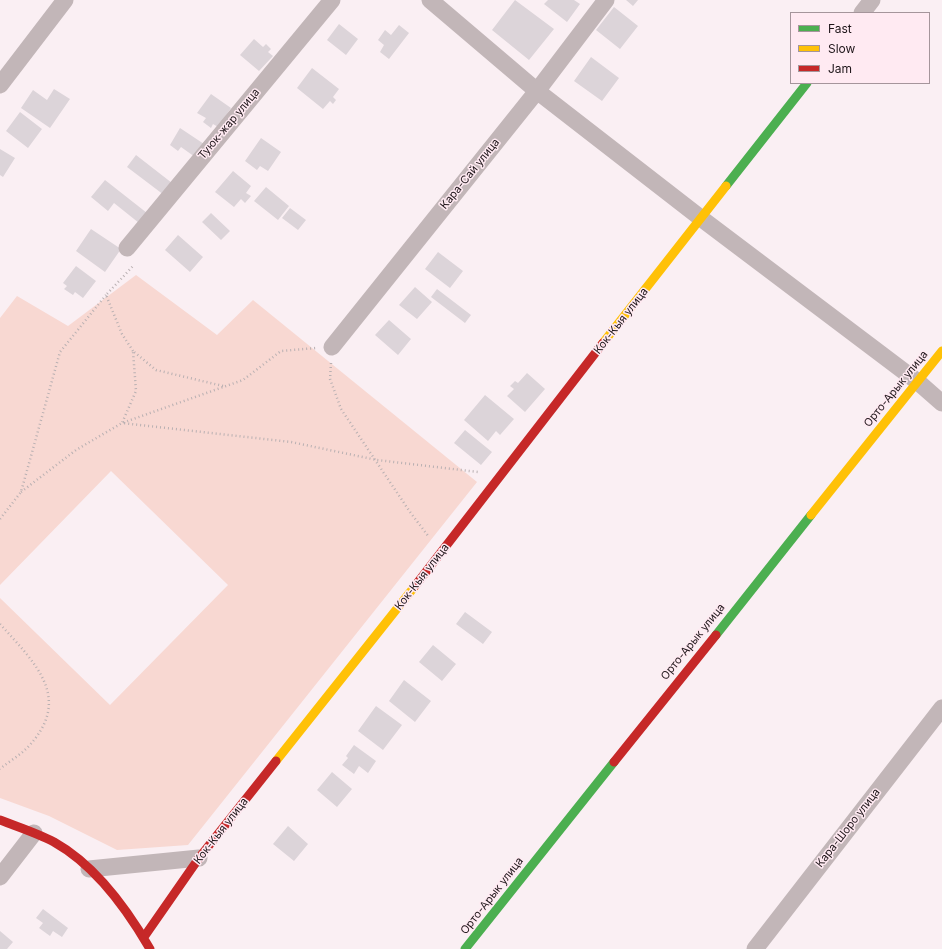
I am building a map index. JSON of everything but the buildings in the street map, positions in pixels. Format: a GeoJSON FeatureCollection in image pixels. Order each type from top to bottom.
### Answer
{"type":"FeatureCollection","features":[{"type":"Feature","properties":{"kind":"street"},"geometry":{"type":"LineString","coordinates":[[0,85],[65,0]]}},
{"type":"Feature","properties":{"kind":"street","name":"Туюк-жар улица"},"geometry":{"type":"LineString","coordinates":[[127,248],[332,0]]}},
{"type":"Feature","properties":{"kind":"street"},"geometry":{"type":"LineString","coordinates":[[430,0],[537,90],[702,219],[918,382],[942,403]]}},
{"type":"Feature","properties":{"kind":"street","name":"Кара-Сай улица"},"geometry":{"type":"LineString","coordinates":[[332,347],[537,90],[606,0]]}},
{"type":"Feature","properties":{"kind":"street"},"geometry":{"type":"LineString","coordinates":[[863,12],[872,0]]}},
{"type":"Feature","properties":{"kind":"street","name":"Кок-Кыя улица"},"geometry":{"type":"LineString","coordinates":[[144,937],[198,858],[441,553],[500,475],[806,84]]}},
{"type":"Feature","properties":{"kind":"street","name":"Орто-Арык улица"},"geometry":{"type":"LineString","coordinates":[[465,949],[942,351]]}},
{"type":"Feature","properties":{"kind":"street","name":"Кара-Шоро улица"},"geometry":{"type":"LineString","coordinates":[[754,949],[942,708]]}},
{"type":"Feature","properties":{"kind":"street"},"geometry":{"type":"LineString","coordinates":[[0,820],[34,833],[62,847],[89,869],[119,902],[144,937],[150,949]]}},
{"type":"Feature","properties":{"kind":"street"},"geometry":{"type":"LineString","coordinates":[[0,877],[34,833]]}},
{"type":"Feature","properties":{"kind":"street"},"geometry":{"type":"LineString","coordinates":[[89,869],[198,858]]}},
{"type":"Feature","properties":{"kind":"path"},"geometry":{"type":"LineString","coordinates":[[22,492],[60,352],[106,295],[135,264]]}},
{"type":"Feature","properties":{"kind":"path"},"geometry":{"type":"LineString","coordinates":[[106,295],[122,334],[134,351],[156,370],[224,387]]}},
{"type":"Feature","properties":{"kind":"path"},"geometry":{"type":"LineString","coordinates":[[0,519],[22,492],[76,450],[122,423],[243,380],[280,351],[332,347],[330,379],[341,409],[377,460],[410,512],[441,553]]}},
{"type":"Feature","properties":{"kind":"path"},"geometry":{"type":"LineString","coordinates":[[122,423],[136,391],[134,351]]}},
{"type":"Feature","properties":{"kind":"path"},"geometry":{"type":"LineString","coordinates":[[122,423],[291,442],[377,460],[500,475]]}},
{"type":"Feature","properties":{"kind":"path"},"geometry":{"type":"LineString","coordinates":[[0,624],[21,647],[46,683],[50,704],[43,728],[26,749],[0,769]]}},
{"type":"Feature","properties":{"kind":"shaded area"},"geometry":{"type":"Polygon","coordinates":[[[136,275],[217,335],[253,300],[477,482],[188,845],[117,850],[49,816],[0,798],[0,598],[110,705],[228,585],[111,471],[0,585],[0,318],[17,296],[68,326],[136,275]]]}},
{"type":"Feature","properties":{"kind":"traffic: fast"},"geometry":{"type":"LineString","coordinates":[[726,186],[806,84]]}},
{"type":"Feature","properties":{"kind":"traffic: fast"},"geometry":{"type":"LineString","coordinates":[[716,635],[811,515]]}},
{"type":"Feature","properties":{"kind":"traffic: fast"},"geometry":{"type":"LineString","coordinates":[[465,949],[614,762]]}},
{"type":"Feature","properties":{"kind":"traffic: slow"},"geometry":{"type":"LineString","coordinates":[[603,343],[726,186]]}},
{"type":"Feature","properties":{"kind":"traffic: slow"},"geometry":{"type":"LineString","coordinates":[[811,515],[942,351]]}},
{"type":"Feature","properties":{"kind":"traffic: slow"},"geometry":{"type":"LineString","coordinates":[[276,761],[415,586]]}},
{"type":"Feature","properties":{"kind":"traffic: jam"},"geometry":{"type":"LineString","coordinates":[[415,586],[603,343]]}},
{"type":"Feature","properties":{"kind":"traffic: jam"},"geometry":{"type":"LineString","coordinates":[[614,762],[716,635]]}},
{"type":"Feature","properties":{"kind":"traffic: jam"},"geometry":{"type":"LineString","coordinates":[[144,937],[199,858],[276,761]]}},
{"type":"Feature","properties":{"kind":"traffic: jam"},"geometry":{"type":"LineString","coordinates":[[0,820],[54,842],[83,863],[109,889],[131,919],[150,949]]}}]}
